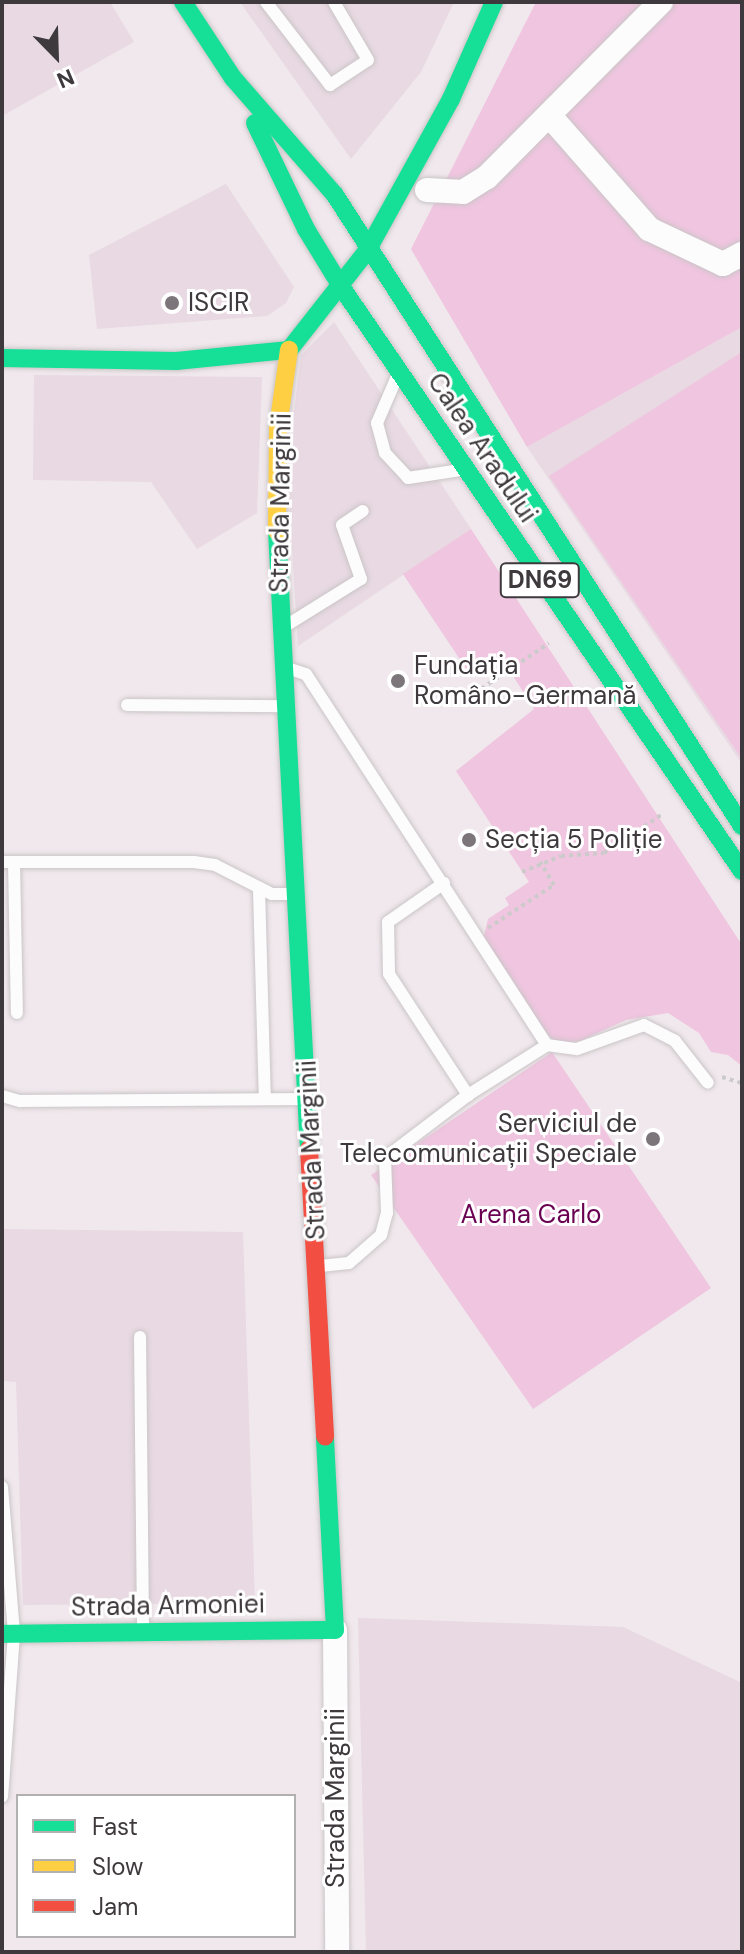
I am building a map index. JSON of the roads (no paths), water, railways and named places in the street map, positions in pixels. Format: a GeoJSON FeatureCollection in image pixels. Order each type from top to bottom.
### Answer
{"type":"FeatureCollection","features":[{"type":"Feature","properties":{"kind":"main road","name":"Calea Aradului"},"geometry":{"type":"LineString","coordinates":[[183,2],[233,78],[306,229],[342,288],[463,469],[742,871]]}},
{"type":"Feature","properties":{"kind":"main road"},"geometry":{"type":"LineString","coordinates":[[2,358],[176,361],[289,350],[342,288],[367,251],[451,99],[494,2]]}},
{"type":"Feature","properties":{"kind":"main road","name":"Calea Aradului"},"geometry":{"type":"LineString","coordinates":[[233,78],[335,195],[367,251],[742,826]]}},
{"type":"Feature","properties":{"kind":"main road","name":"Strada Marginii"},"geometry":{"type":"LineString","coordinates":[[289,350],[278,427],[280,630],[288,706],[311,1099],[335,1630]]}},
{"type":"Feature","properties":{"kind":"main road","name":"Strada Armoniei"},"geometry":{"type":"LineString","coordinates":[[8,1634],[335,1630]]}},
{"type":"Feature","properties":{"kind":"street"},"geometry":{"type":"LineString","coordinates":[[427,190],[463,192],[487,177],[661,2]]}},
{"type":"Feature","properties":{"kind":"street"},"geometry":{"type":"LineString","coordinates":[[549,115],[649,229],[723,264],[742,254]]}},
{"type":"Feature","properties":{"kind":"street","name":"Strada Marginii"},"geometry":{"type":"LineString","coordinates":[[335,1630],[337,1952]]}},
{"type":"Feature","properties":{"kind":"lane"},"geometry":{"type":"LineString","coordinates":[[266,2],[330,85],[368,60],[334,2]]}},
{"type":"Feature","properties":{"kind":"lane"},"geometry":{"type":"LineString","coordinates":[[399,373],[377,423],[385,453],[404,481],[463,469]]}},
{"type":"Feature","properties":{"kind":"lane"},"geometry":{"type":"LineString","coordinates":[[280,630],[361,579],[342,525],[363,511]]}},
{"type":"Feature","properties":{"kind":"lane"},"geometry":{"type":"LineString","coordinates":[[284,668],[306,674],[547,1045]]}},
{"type":"Feature","properties":{"kind":"lane"},"geometry":{"type":"LineString","coordinates":[[127,705],[288,706]]}},
{"type":"Feature","properties":{"kind":"lane"},"geometry":{"type":"LineString","coordinates":[[17,1013],[8,862],[194,862],[225,869],[259,889],[299,894]]}},
{"type":"Feature","properties":{"kind":"lane"},"geometry":{"type":"LineString","coordinates":[[444,883],[388,922],[389,974],[468,1095]]}},
{"type":"Feature","properties":{"kind":"lane"},"geometry":{"type":"LineString","coordinates":[[259,889],[265,1099]]}},
{"type":"Feature","properties":{"kind":"lane"},"geometry":{"type":"LineString","coordinates":[[317,1266],[349,1263],[381,1235],[387,1213],[385,1158],[468,1095],[547,1045],[577,1049],[644,1025],[675,1041],[708,1083]]}},
{"type":"Feature","properties":{"kind":"lane"},"geometry":{"type":"LineString","coordinates":[[2,1096],[20,1101],[311,1099]]}},
{"type":"Feature","properties":{"kind":"lane"},"geometry":{"type":"LineString","coordinates":[[140,1337],[143,1633]]}},
{"type":"Feature","properties":{"kind":"lane"},"geometry":{"type":"LineString","coordinates":[[2,1487],[8,1634],[2,1797]]}},
{"type":"Feature","properties":{"kind":"place","name":"ISCIR"},"geometry":{"type":"Point","coordinates":[172,303]}},
{"type":"Feature","properties":{"kind":"place","name":"Fundația Româno-Germană"},"geometry":{"type":"Point","coordinates":[398,681]}},
{"type":"Feature","properties":{"kind":"place","name":"Secția 5 Poliție"},"geometry":{"type":"Point","coordinates":[469,840]}},
{"type":"Feature","properties":{"kind":"place","name":"Serviciul de Telecomunicații Speciale"},"geometry":{"type":"Point","coordinates":[653,1139]}},
{"type":"Feature","properties":{"kind":"park label","name":"Arena Carlo"},"geometry":{"type":"Point","coordinates":[531,1215]}}]}
